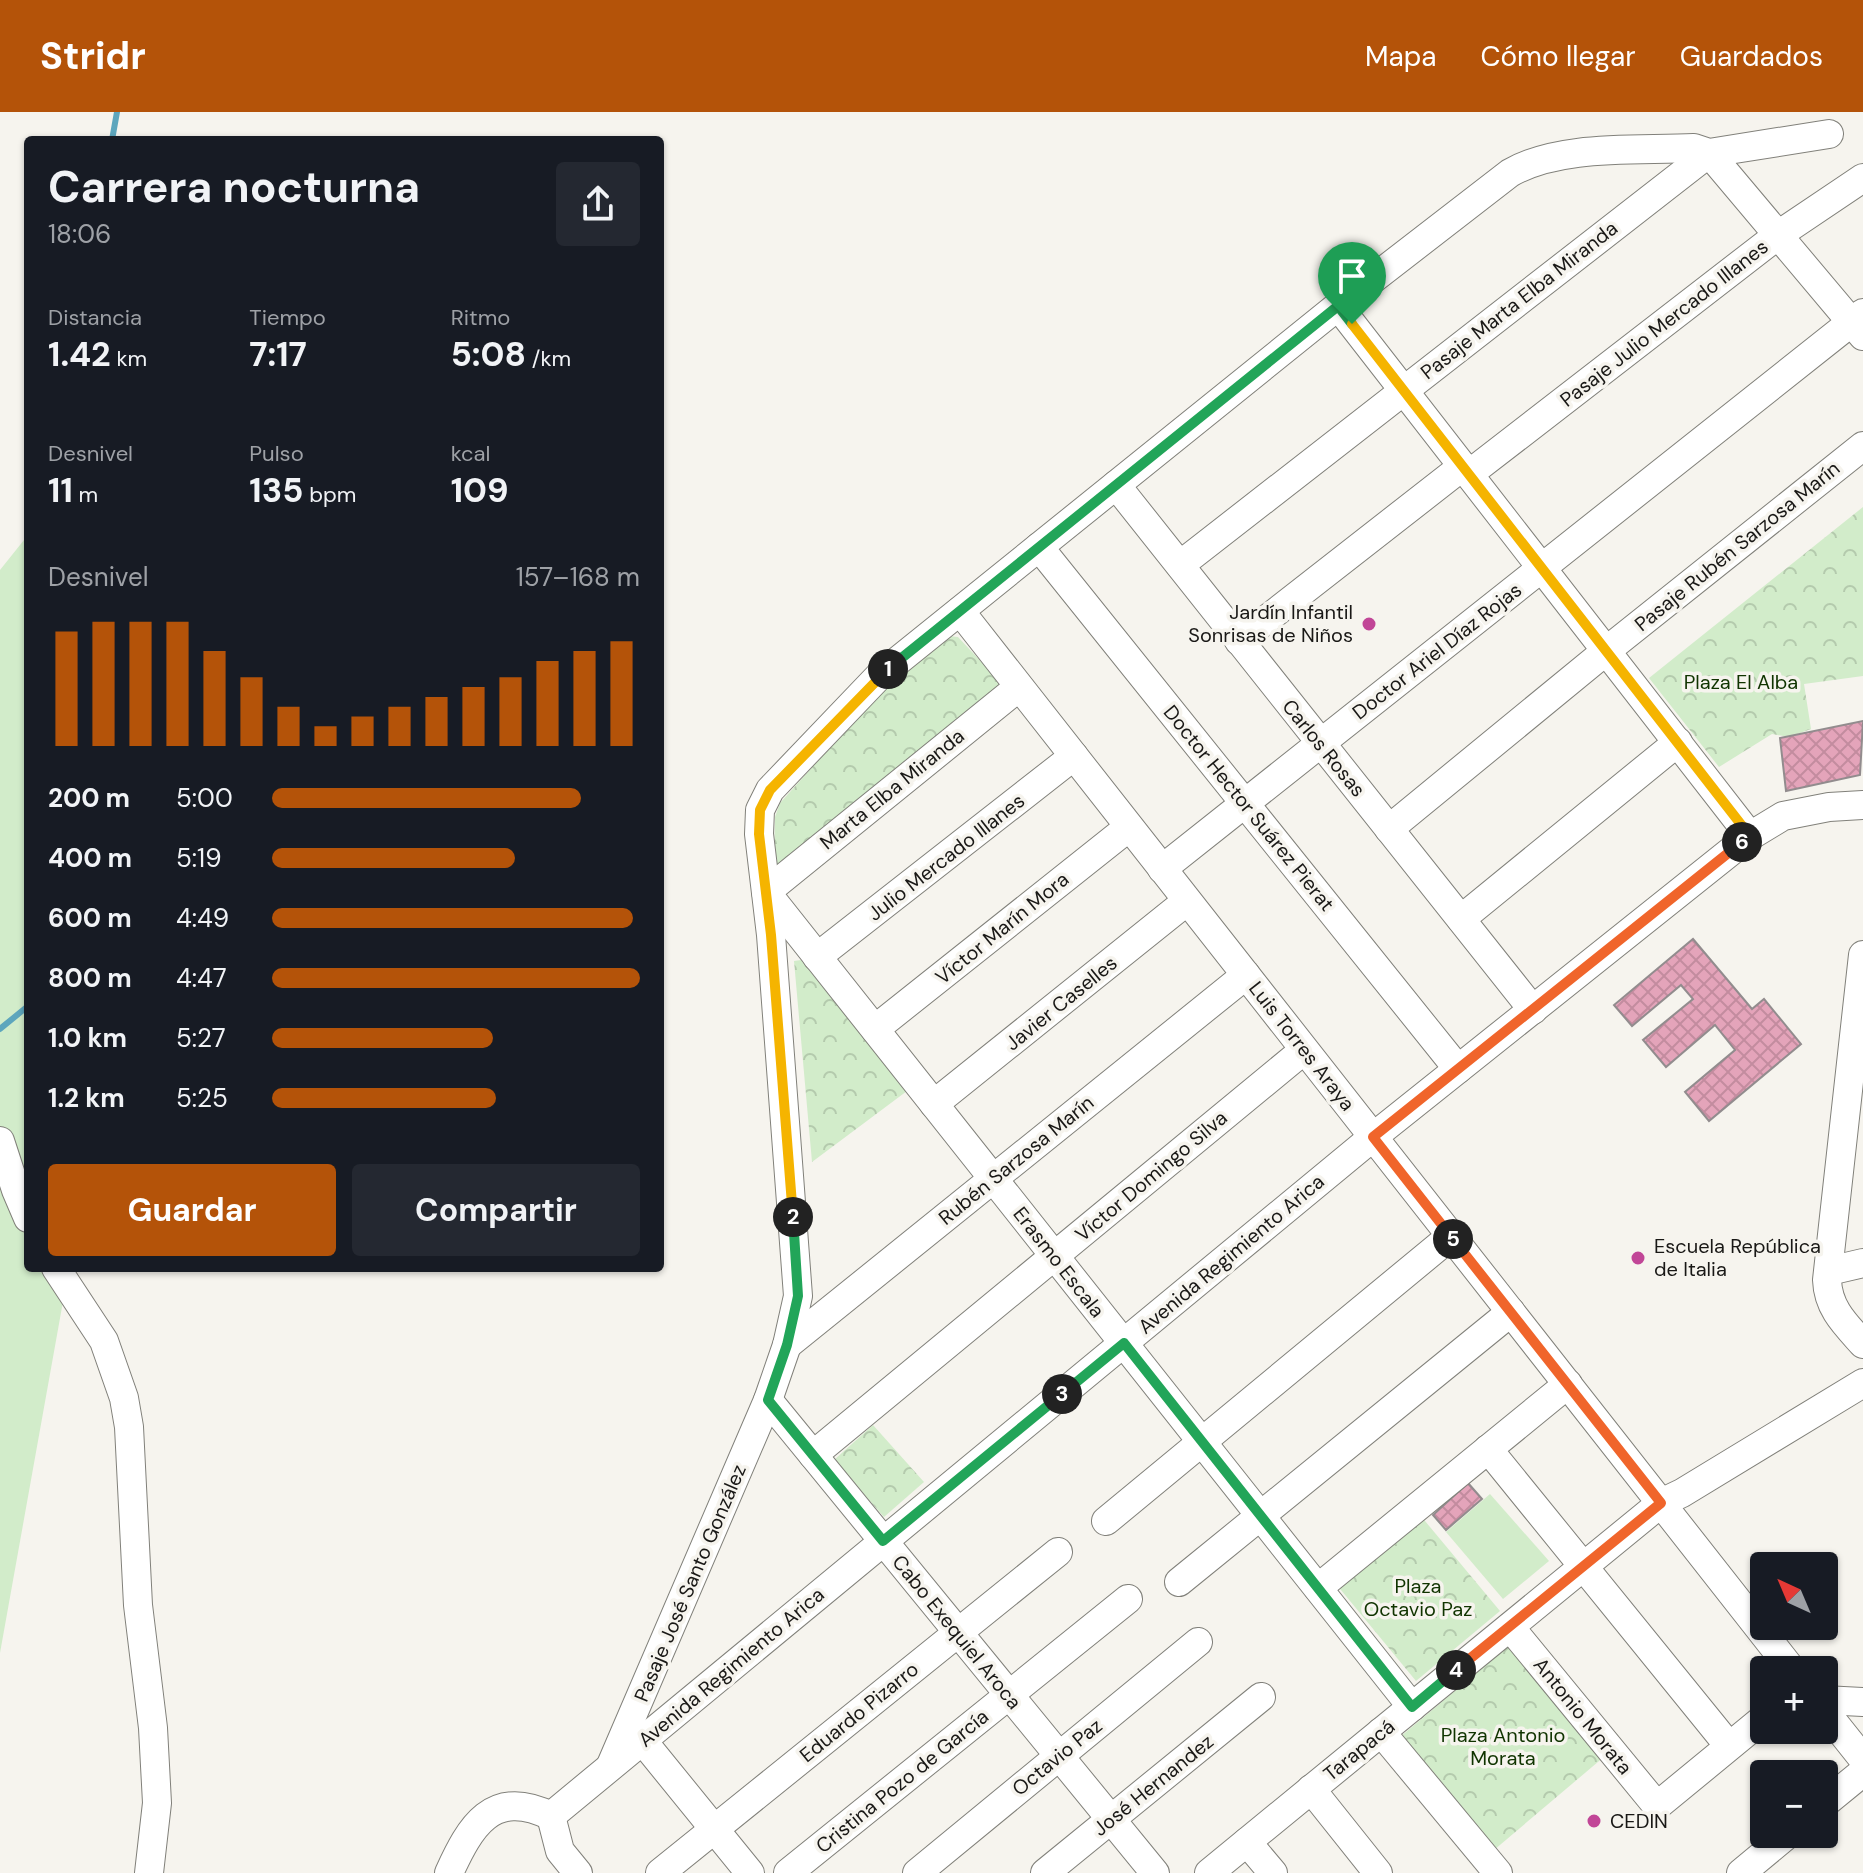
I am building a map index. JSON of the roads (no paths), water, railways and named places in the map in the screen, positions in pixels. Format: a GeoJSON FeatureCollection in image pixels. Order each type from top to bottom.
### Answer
{"type":"FeatureCollection","features":[{"type":"Feature","properties":{"kind":"street"},"geometry":{"type":"LineString","coordinates":[[768,1400],[787,1345],[798,1296],[758,822],[770,790],[879,676],[1338,306],[1524,165],[1569,154],[1694,148],[1709,153],[1829,134]]}},
{"type":"Feature","properties":{"kind":"street"},"geometry":{"type":"LineString","coordinates":[[1709,153],[1778,235],[1859,323]]}},
{"type":"Feature","properties":{"kind":"street","name":"Pasaje Marta Elba Miranda"},"geometry":{"type":"LineString","coordinates":[[1180,565],[1709,153]]}},
{"type":"Feature","properties":{"kind":"street","name":"Pasaje Julio Mercado Illanes"},"geometry":{"type":"LineString","coordinates":[[1239,641],[1778,235],[1863,178]]}},
{"type":"Feature","properties":{"kind":"street"},"geometry":{"type":"LineString","coordinates":[[1338,306],[1750,836]]}},
{"type":"Feature","properties":{"kind":"street","name":"Doctor Ariel Díaz Rojas"},"geometry":{"type":"LineString","coordinates":[[1162,869],[1542,568],[1859,323]]}},
{"type":"Feature","properties":{"kind":"street","name":"Pasaje Rubén Sarzosa Marín"},"geometry":{"type":"LineString","coordinates":[[1389,829],[1863,446]]}},
{"type":"Feature","properties":{"kind":"street","name":"Carlos Rosas"},"geometry":{"type":"LineString","coordinates":[[1116,485],[1533,1010]]}},
{"type":"Feature","properties":{"kind":"street","name":"Doctor Hector Suárez Pierat"},"geometry":{"type":"LineString","coordinates":[[1039,547],[1458,1069]]}},
{"type":"Feature","properties":{"kind":"street","name":"Luis Torres Araya"},"geometry":{"type":"LineString","coordinates":[[960,611],[1781,1656]]}},
{"type":"Feature","properties":{"kind":"street","name":"Marta Elba Miranda"},"geometry":{"type":"LineString","coordinates":[[766,892],[1019,687]]}},
{"type":"Feature","properties":{"kind":"street"},"geometry":{"type":"LineString","coordinates":[[1461,919],[1678,742]]}},
{"type":"Feature","properties":{"kind":"street","name":"Julio Mercado Illanes"},"geometry":{"type":"LineString","coordinates":[[817,957],[1074,756]]}},
{"type":"Feature","properties":{"kind":"street","name":"Avenida Regimiento Arica"},"geometry":{"type":"LineString","coordinates":[[551,1816],[1373,1137],[1750,836],[1783,816],[1829,807],[1863,805]]}},
{"type":"Feature","properties":{"kind":"street","name":"Víctor Marín Mora"},"geometry":{"type":"LineString","coordinates":[[875,1029],[1129,827]]}},
{"type":"Feature","properties":{"kind":"street","name":"Erasmo Escala"},"geometry":{"type":"LineString","coordinates":[[766,892],[1412,1707]]}},
{"type":"Feature","properties":{"kind":"street","name":"Javier Caselles"},"geometry":{"type":"LineString","coordinates":[[934,1104],[1187,901]]}},
{"type":"Feature","properties":{"kind":"street"},"geometry":{"type":"LineString","coordinates":[[1863,955],[1852,1162],[1829,1271],[1828,1290],[1836,1314],[1863,1344]]}},
{"type":"Feature","properties":{"kind":"street","name":"Rubén Sarzosa Marín"},"geometry":{"type":"LineString","coordinates":[[787,1345],[1246,975]]}},
{"type":"Feature","properties":{"kind":"street","name":"Víctor Domingo Silva"},"geometry":{"type":"LineString","coordinates":[[813,1455],[1304,1050]]}},
{"type":"Feature","properties":{"kind":"street"},"geometry":{"type":"LineString","coordinates":[[0,1141],[24,1209]]}},
{"type":"Feature","properties":{"kind":"street"},"geometry":{"type":"LineString","coordinates":[[1106,1521],[1451,1236]]}},
{"type":"Feature","properties":{"kind":"street"},"geometry":{"type":"LineString","coordinates":[[1829,1271],[1863,1263]]}},
{"type":"Feature","properties":{"kind":"street"},"geometry":{"type":"LineString","coordinates":[[59,1272],[104,1341],[119,1384],[129,1427],[138,1605],[153,1728],[157,1803],[149,1873]]}},
{"type":"Feature","properties":{"kind":"street"},"geometry":{"type":"LineString","coordinates":[[1179,1582],[1511,1312]]}},
{"type":"Feature","properties":{"kind":"street","name":"Tarapacá"},"geometry":{"type":"LineString","coordinates":[[1209,1873],[1661,1503],[1863,1383]]}},
{"type":"Feature","properties":{"kind":"street"},"geometry":{"type":"LineString","coordinates":[[1318,1588],[1568,1384]]}},
{"type":"Feature","properties":{"kind":"street","name":"Cabo Exequiel Aroca"},"geometry":{"type":"LineString","coordinates":[[768,1400],[1155,1873]]}},
{"type":"Feature","properties":{"kind":"street","name":"Pasaje José Santo González"},"geometry":{"type":"LineString","coordinates":[[611,1765],[768,1400]]}},
{"type":"Feature","properties":{"kind":"street"},"geometry":{"type":"LineString","coordinates":[[1488,1449],[1729,1746],[1750,1729]]}},
{"type":"Feature","properties":{"kind":"street","name":"Eduardo Pizarro"},"geometry":{"type":"LineString","coordinates":[[660,1873],[1058,1552]]}},
{"type":"Feature","properties":{"kind":"street","name":"Cristina Pozo de García"},"geometry":{"type":"LineString","coordinates":[[788,1873],[1128,1599]]}},
{"type":"Feature","properties":{"kind":"street","name":"Antonio Morata"},"geometry":{"type":"LineString","coordinates":[[1510,1627],[1657,1806],[1729,1746]]}},
{"type":"Feature","properties":{"kind":"street","name":"Octavio Paz"},"geometry":{"type":"LineString","coordinates":[[917,1873],[1198,1642]]}},
{"type":"Feature","properties":{"kind":"street","name":"José Hernandez"},"geometry":{"type":"LineString","coordinates":[[1045,1873],[1261,1697]]}},
{"type":"Feature","properties":{"kind":"street"},"geometry":{"type":"LineString","coordinates":[[1838,1701],[1863,1702]]}},
{"type":"Feature","properties":{"kind":"street"},"geometry":{"type":"LineString","coordinates":[[1838,1728],[1863,1759]]}},
{"type":"Feature","properties":{"kind":"street"},"geometry":{"type":"LineString","coordinates":[[1381,1732],[1498,1873]]}},
{"type":"Feature","properties":{"kind":"street"},"geometry":{"type":"LineString","coordinates":[[642,1740],[750,1873]]}},
{"type":"Feature","properties":{"kind":"street"},"geometry":{"type":"LineString","coordinates":[[1838,1793],[1863,1772]]}},
{"type":"Feature","properties":{"kind":"street"},"geometry":{"type":"LineString","coordinates":[[1311,1789],[1378,1873]]}},
{"type":"Feature","properties":{"kind":"street"},"geometry":{"type":"LineString","coordinates":[[449,1873],[466,1835],[485,1816],[519,1806],[551,1816],[560,1851],[578,1873]]}},
{"type":"Feature","properties":{"kind":"street"},"geometry":{"type":"LineString","coordinates":[[1247,1842],[1273,1873]]}},
{"type":"Feature","properties":{"kind":"street"},"geometry":{"type":"LineString","coordinates":[[1741,1873],[1771,1848]]}},
{"type":"Feature","properties":{"kind":"waterway"},"geometry":{"type":"LineString","coordinates":[[113,136],[117,112]]}},
{"type":"Feature","properties":{"kind":"waterway"},"geometry":{"type":"LineString","coordinates":[[0,1029],[24,1009]]}},
{"type":"Feature","properties":{"kind":"place","name":"Jardín Infantil Sonrisas de Niños"},"geometry":{"type":"Point","coordinates":[1369,624]}},
{"type":"Feature","properties":{"kind":"place","name":"Escuela República de Italia"},"geometry":{"type":"Point","coordinates":[1638,1258]}},
{"type":"Feature","properties":{"kind":"place","name":"CEDIN"},"geometry":{"type":"Point","coordinates":[1594,1821]}},
{"type":"Feature","properties":{"kind":"park label","name":"Plaza El Alba"},"geometry":{"type":"Point","coordinates":[1741,682]}},
{"type":"Feature","properties":{"kind":"park label","name":"Plaza Octavio Paz"},"geometry":{"type":"Point","coordinates":[1418,1598]}},
{"type":"Feature","properties":{"kind":"park label","name":"Plaza Antonio Morata"},"geometry":{"type":"Point","coordinates":[1503,1746]}}]}
